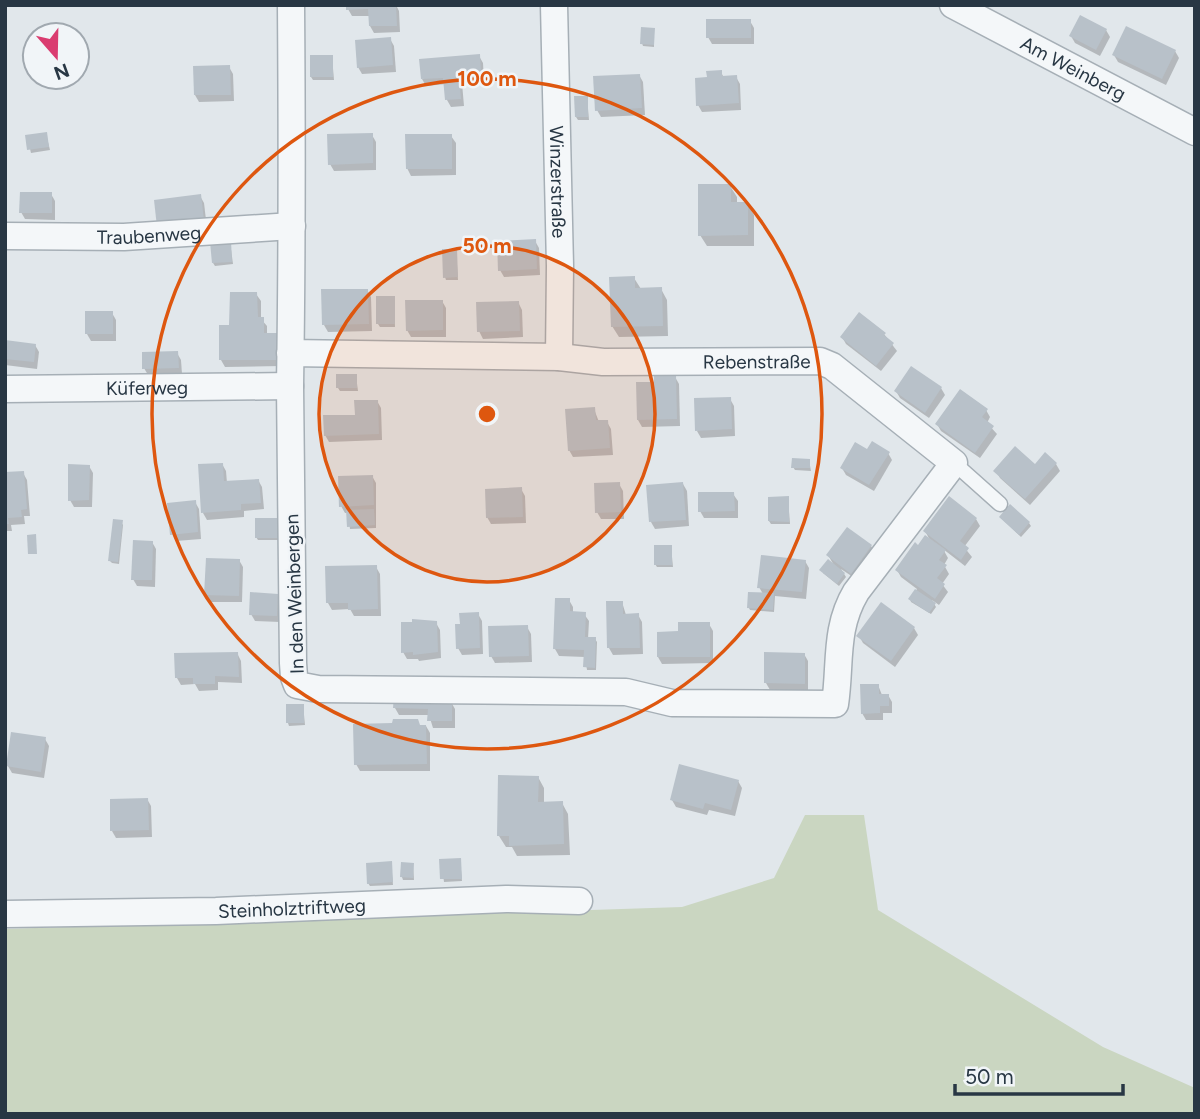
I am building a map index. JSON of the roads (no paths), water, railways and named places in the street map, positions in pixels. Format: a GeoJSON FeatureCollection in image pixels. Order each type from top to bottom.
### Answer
{"type":"FeatureCollection","features":[{"type":"Feature","properties":{"kind":"street","name":"In den Weinbergen"},"geometry":{"type":"LineString","coordinates":[[290,5],[290,386],[293,673],[297,685],[318,689],[626,692],[672,704],[835,704],[839,636],[847,608],[856,592],[954,463]]}},
{"type":"Feature","properties":{"kind":"street","name":"Winzerstraße"},"geometry":{"type":"LineString","coordinates":[[554,5],[560,266],[559,357]]}},
{"type":"Feature","properties":{"kind":"street","name":"Am Weinberg"},"geometry":{"type":"LineString","coordinates":[[953,5],[1195,132]]}},
{"type":"Feature","properties":{"kind":"street","name":"Traubenweg"},"geometry":{"type":"LineString","coordinates":[[5,236],[124,237],[292,226]]}},
{"type":"Feature","properties":{"kind":"street","name":"Rebenstraße"},"geometry":{"type":"LineString","coordinates":[[290,353],[559,357],[603,362],[820,360],[832,366],[954,463]]}},
{"type":"Feature","properties":{"kind":"street","name":"Küferweg"},"geometry":{"type":"LineString","coordinates":[[5,389],[290,386]]}},
{"type":"Feature","properties":{"kind":"street","name":"Steinholztriftweg"},"geometry":{"type":"LineString","coordinates":[[5,914],[216,911],[506,898],[579,901]]}},
{"type":"Feature","properties":{"kind":"lane"},"geometry":{"type":"LineString","coordinates":[[954,463],[1000,504]]}}]}
